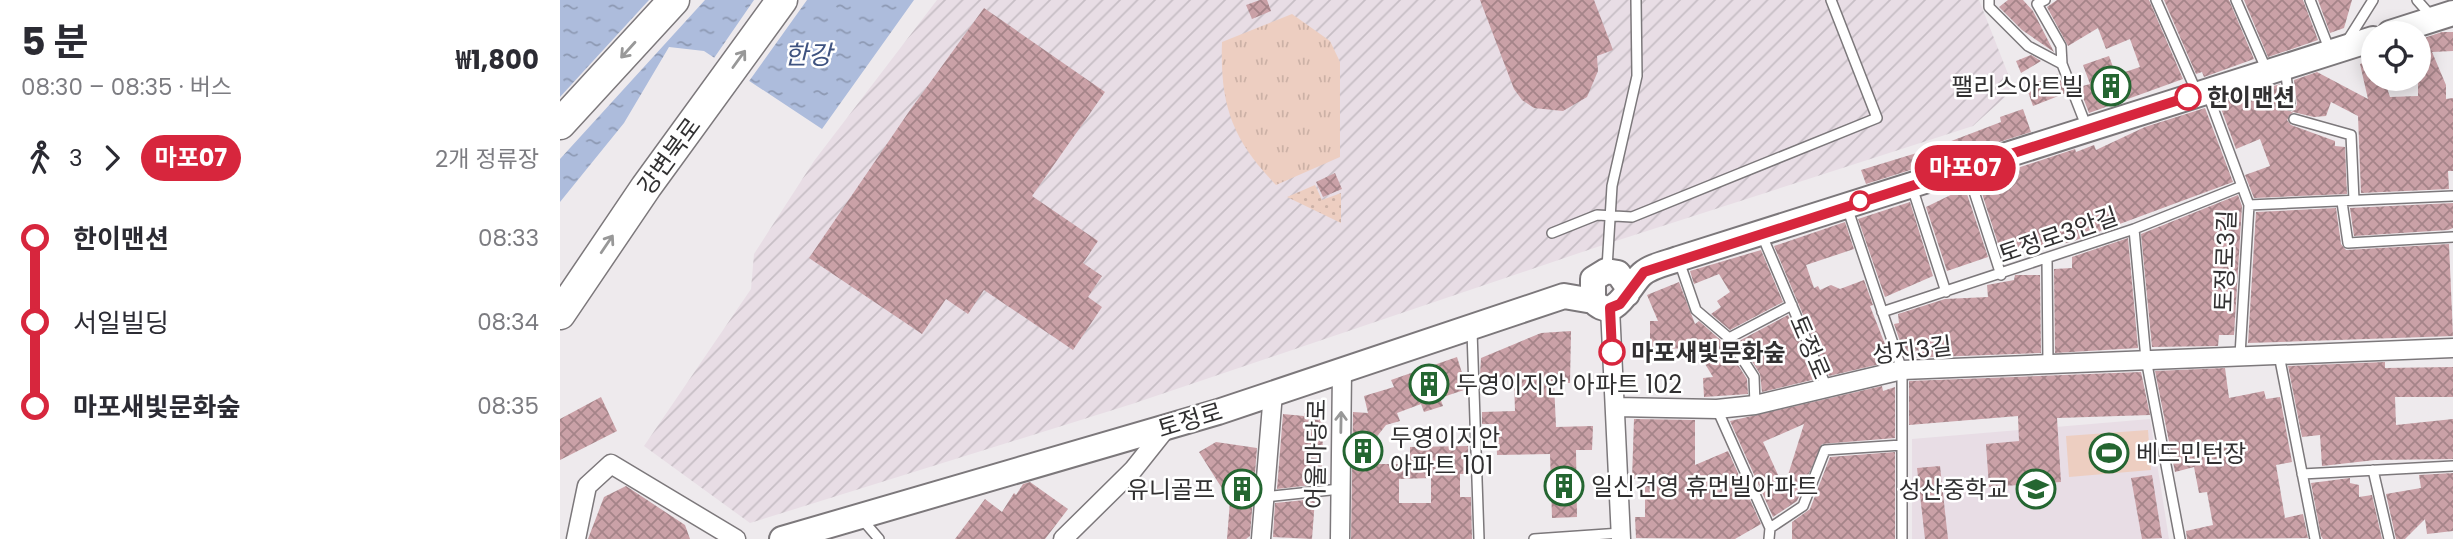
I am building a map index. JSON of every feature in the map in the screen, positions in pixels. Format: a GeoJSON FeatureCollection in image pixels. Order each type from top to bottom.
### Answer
{"type":"FeatureCollection","features":[{"type":"Feature","properties":{"kind":"highway"},"geometry":{"type":"LineString","coordinates":[[560,124],[674,0]]}},
{"type":"Feature","properties":{"kind":"highway","name":"강변북로"},"geometry":{"type":"LineString","coordinates":[[565,307],[646,187],[782,0]]}},
{"type":"Feature","properties":{"kind":"street"},"geometry":{"type":"LineString","coordinates":[[1621,536],[1608,288],[1678,259],[2361,43]]}},
{"type":"Feature","properties":{"kind":"street","name":"토정로"},"geometry":{"type":"LineString","coordinates":[[782,539],[1168,426],[1564,296],[1608,288]]}},
{"type":"Feature","properties":{"kind":"street","name":"성지3길"},"geometry":{"type":"LineString","coordinates":[[1616,407],[1717,409],[1755,405],[1902,370],[2453,348]]}},
{"type":"Feature","properties":{"kind":"street","name":"어울마당로"},"geometry":{"type":"LineString","coordinates":[[1340,539],[1342,370]]}},
{"type":"Feature","properties":{"kind":"street"},"geometry":{"type":"LineString","coordinates":[[1261,539],[1273,393]]}},
{"type":"Feature","properties":{"kind":"street"},"geometry":{"type":"LineString","coordinates":[[1063,539],[1133,470],[1168,426]]}},
{"type":"Feature","properties":{"kind":"street"},"geometry":{"type":"LineString","coordinates":[[576,539],[587,486],[611,464],[736,539]]}},
{"type":"Feature","properties":{"kind":"lane"},"geometry":{"type":"LineString","coordinates":[[1608,288],[1612,186],[1618,150],[1637,76],[1636,0]]}},
{"type":"Feature","properties":{"kind":"lane"},"geometry":{"type":"LineString","coordinates":[[1552,233],[1597,215],[1612,218],[1632,217],[1877,118],[1831,0]]}},
{"type":"Feature","properties":{"kind":"lane"},"geometry":{"type":"LineString","coordinates":[[1989,0],[1990,7],[2028,46],[2062,64]]}},
{"type":"Feature","properties":{"kind":"lane"},"geometry":{"type":"LineString","coordinates":[[2045,0],[2037,4],[2061,46],[2062,64],[2088,129]]}},
{"type":"Feature","properties":{"kind":"lane"},"geometry":{"type":"LineString","coordinates":[[2156,0],[2202,93]]}},
{"type":"Feature","properties":{"kind":"lane"},"geometry":{"type":"LineString","coordinates":[[2236,0],[2276,69],[2290,105]]}},
{"type":"Feature","properties":{"kind":"lane"},"geometry":{"type":"LineString","coordinates":[[2310,0],[2336,50],[2373,0]]}},
{"type":"Feature","properties":{"kind":"lane"},"geometry":{"type":"LineString","coordinates":[[2417,0],[2444,16]]}},
{"type":"Feature","properties":{"kind":"lane","name":"토정로3길"},"geometry":{"type":"LineString","coordinates":[[2202,93],[2249,205],[2240,355]]}},
{"type":"Feature","properties":{"kind":"lane"},"geometry":{"type":"LineString","coordinates":[[2294,120],[2351,135],[2354,200]]}},
{"type":"Feature","properties":{"kind":"lane"},"geometry":{"type":"LineString","coordinates":[[1967,168],[2001,275]]}},
{"type":"Feature","properties":{"kind":"lane"},"geometry":{"type":"LineString","coordinates":[[1912,185],[1946,292]]}},
{"type":"Feature","properties":{"kind":"lane","name":"토정로3안길"},"geometry":{"type":"LineString","coordinates":[[1882,312],[2134,229],[2242,186]]}},
{"type":"Feature","properties":{"kind":"lane"},"geometry":{"type":"LineString","coordinates":[[2249,205],[2453,196]]}},
{"type":"Feature","properties":{"kind":"lane"},"geometry":{"type":"LineString","coordinates":[[2342,202],[2348,243],[2453,237]]}},
{"type":"Feature","properties":{"kind":"lane"},"geometry":{"type":"LineString","coordinates":[[1847,205],[1902,370],[1902,539]]}},
{"type":"Feature","properties":{"kind":"lane"},"geometry":{"type":"LineString","coordinates":[[2134,229],[2146,359],[2180,539]]}},
{"type":"Feature","properties":{"kind":"lane","name":"토정로"},"geometry":{"type":"LineString","coordinates":[[1761,233],[1828,389]]}},
{"type":"Feature","properties":{"kind":"lane"},"geometry":{"type":"LineString","coordinates":[[1678,259],[1696,310],[1729,338],[1754,377],[1755,405]]}},
{"type":"Feature","properties":{"kind":"lane"},"geometry":{"type":"LineString","coordinates":[[2047,259],[2048,365]]}},
{"type":"Feature","properties":{"kind":"lane","name":"토정로"},"geometry":{"type":"LineString","coordinates":[[1729,338],[1792,305]]}},
{"type":"Feature","properties":{"kind":"lane"},"geometry":{"type":"LineString","coordinates":[[1472,327],[1479,539]]}},
{"type":"Feature","properties":{"kind":"lane"},"geometry":{"type":"LineString","coordinates":[[2279,353],[2315,539]]}},
{"type":"Feature","properties":{"kind":"lane"},"geometry":{"type":"LineString","coordinates":[[1717,409],[1770,528],[1769,539]]}},
{"type":"Feature","properties":{"kind":"lane"},"geometry":{"type":"LineString","coordinates":[[1770,528],[1803,506],[1825,450],[1902,444]]}},
{"type":"Feature","properties":{"kind":"lane"},"geometry":{"type":"LineString","coordinates":[[2302,474],[2453,466]]}},
{"type":"Feature","properties":{"kind":"lane"},"geometry":{"type":"LineString","coordinates":[[2372,470],[2389,539]]}},
{"type":"Feature","properties":{"kind":"lane"},"geometry":{"type":"LineString","coordinates":[[1264,498],[1340,489]]}},
{"type":"Feature","properties":{"kind":"lane"},"geometry":{"type":"LineString","coordinates":[[860,517],[879,539]]}},
{"type":"Feature","properties":{"kind":"lane"},"geometry":{"type":"LineString","coordinates":[[1534,539],[1621,536]]}},
{"type":"Feature","properties":{"kind":"shaded area"},"geometry":{"type":"Polygon","coordinates":[[[937,0],[1979,0],[2012,84],[2005,97],[1973,126],[1594,248],[1132,404],[750,523],[644,446],[751,289],[754,254],[814,161],[937,0]]]}},
{"type":"Feature","properties":{"kind":"shaded area","name":"성산중학교"},"geometry":{"type":"Polygon","coordinates":[[[2150,419],[2169,539],[1912,539],[1912,439],[2150,419]]]}},
{"type":"Feature","properties":{"kind":"green space"},"geometry":{"type":"Polygon","coordinates":[[[1292,14],[1330,41],[1340,62],[1340,157],[1276,185],[1249,152],[1232,120],[1223,85],[1222,42],[1292,14]]]}},
{"type":"Feature","properties":{"kind":"green space"},"geometry":{"type":"Polygon","coordinates":[[[1315,185],[1322,200],[1341,193],[1341,223],[1287,197],[1315,185]]]}},
{"type":"Feature","properties":{"kind":"green space","name":"베드민턴장"},"geometry":{"type":"Polygon","coordinates":[[[2148,430],[2151,470],[2069,477],[2066,436],[2148,430]]]}},
{"type":"Feature","properties":{"kind":"water","name":"한강"},"geometry":{"type":"Polygon","coordinates":[[[560,0],[914,0],[822,129],[704,51],[669,47],[624,123],[560,202],[560,0]]]}},
{"type":"Feature","properties":{"kind":"pier"},"geometry":{"type":"Polygon","coordinates":[[[649,0],[705,0],[560,159],[560,97],[649,0]]]}},
{"type":"Feature","properties":{"kind":"pier"},"geometry":{"type":"Polygon","coordinates":[[[754,0],[807,0],[747,84],[712,61],[754,0]]]}},
{"type":"Feature","properties":{"kind":"building"},"geometry":{"type":"Polygon","coordinates":[[[1267,0],[1271,11],[1252,19],[1246,5],[1267,0]]]}},
{"type":"Feature","properties":{"kind":"building"},"geometry":{"type":"Polygon","coordinates":[[[1480,0],[1594,0],[1613,50],[1597,56],[1598,71],[1587,97],[1563,111],[1534,108],[1522,100],[1514,89],[1480,0]]]}},
{"type":"Feature","properties":{"kind":"building"},"geometry":{"type":"Polygon","coordinates":[[[2008,0],[2023,0],[2033,11],[2054,52],[2022,30],[1999,7],[2008,0]]]}},
{"type":"Feature","properties":{"kind":"building"},"geometry":{"type":"Polygon","coordinates":[[[2057,0],[2149,0],[2183,79],[2089,113],[2079,87],[2090,84],[2083,65],[2109,56],[2116,75],[2140,67],[2130,39],[2106,49],[2098,28],[2068,46],[2047,7],[2057,0]]]}},
{"type":"Feature","properties":{"kind":"building"},"geometry":{"type":"Polygon","coordinates":[[[2164,0],[2229,0],[2254,59],[2204,77],[2202,72],[2196,74],[2164,0]]]}},
{"type":"Feature","properties":{"kind":"building"},"geometry":{"type":"Polygon","coordinates":[[[2244,0],[2303,0],[2318,40],[2268,57],[2244,0]]]}},
{"type":"Feature","properties":{"kind":"building"},"geometry":{"type":"Polygon","coordinates":[[[2318,0],[2352,0],[2344,28],[2330,33],[2318,0]]]}},
{"type":"Feature","properties":{"kind":"building"},"geometry":{"type":"Polygon","coordinates":[[[984,8],[1105,92],[1032,196],[1098,241],[1083,263],[1102,276],[1088,297],[1102,307],[1073,350],[984,290],[968,314],[946,299],[922,334],[809,258],[984,8]]]}},
{"type":"Feature","properties":{"kind":"building"},"geometry":{"type":"Polygon","coordinates":[[[2453,32],[2453,51],[2432,52],[2446,85],[2446,99],[2453,98],[2453,171],[2448,171],[2449,189],[2361,193],[2358,116],[2331,102],[2326,116],[2314,117],[2293,112],[2287,120],[2291,125],[2335,141],[2335,146],[2345,147],[2347,194],[2254,198],[2245,175],[2270,166],[2260,139],[2236,149],[2219,103],[2280,84],[2283,107],[2292,112],[2297,105],[2294,80],[2317,72],[2368,99],[2366,91],[2388,91],[2390,97],[2418,96],[2418,91],[2431,91],[2431,36],[2453,32]]]}},
{"type":"Feature","properties":{"kind":"building"},"geometry":{"type":"Polygon","coordinates":[[[2031,55],[2041,61],[2021,73],[2016,61],[2031,55]]]}},
{"type":"Feature","properties":{"kind":"building"},"geometry":{"type":"Polygon","coordinates":[[[2058,74],[2066,93],[2033,106],[2026,86],[2058,74]]]}},
{"type":"Feature","properties":{"kind":"building"},"geometry":{"type":"Polygon","coordinates":[[[2205,108],[2233,182],[2071,242],[2061,244],[2060,240],[2029,251],[2027,246],[2002,256],[1978,181],[2075,149],[2076,152],[2094,145],[2096,150],[2145,127],[2205,108]]]}},
{"type":"Feature","properties":{"kind":"building"},"geometry":{"type":"Polygon","coordinates":[[[2023,109],[2031,132],[1866,184],[1861,170],[1933,148],[2001,122],[2000,117],[2023,109]]]}},
{"type":"Feature","properties":{"kind":"building"},"geometry":{"type":"Polygon","coordinates":[[[1335,173],[1342,189],[1323,197],[1316,182],[1335,173]]]}},
{"type":"Feature","properties":{"kind":"building"},"geometry":{"type":"Polygon","coordinates":[[[1965,188],[1988,257],[1947,271],[1926,207],[1965,188]]]}},
{"type":"Feature","properties":{"kind":"building"},"geometry":{"type":"Polygon","coordinates":[[[2238,195],[2242,206],[2234,335],[2219,335],[2218,346],[2152,347],[2141,234],[2238,195]]]}},
{"type":"Feature","properties":{"kind":"building"},"geometry":{"type":"Polygon","coordinates":[[[1910,202],[1933,276],[1885,297],[1858,219],[1910,202]]]}},
{"type":"Feature","properties":{"kind":"building"},"geometry":{"type":"Polygon","coordinates":[[[2453,203],[2453,228],[2448,230],[2354,236],[2350,208],[2453,203]]]}},
{"type":"Feature","properties":{"kind":"building"},"geometry":{"type":"Polygon","coordinates":[[[2336,208],[2341,244],[2346,250],[2449,244],[2453,336],[2248,343],[2256,212],[2336,208]]]}},
{"type":"Feature","properties":{"kind":"building"},"geometry":{"type":"Polygon","coordinates":[[[1845,222],[1854,249],[1806,265],[1814,288],[1818,286],[1820,290],[1831,285],[1840,289],[1864,280],[1873,305],[1870,306],[1890,357],[1876,365],[1829,376],[1774,246],[1845,222]]]}},
{"type":"Feature","properties":{"kind":"building"},"geometry":{"type":"Polygon","coordinates":[[[2128,238],[2138,348],[2055,353],[2054,269],[2072,268],[2072,257],[2128,238]]]}},
{"type":"Feature","properties":{"kind":"building"},"geometry":{"type":"Polygon","coordinates":[[[1761,250],[1783,302],[1730,330],[1711,314],[1721,307],[1717,301],[1730,292],[1719,274],[1694,284],[1690,271],[1761,250]]]}},
{"type":"Feature","properties":{"kind":"building"},"geometry":{"type":"Polygon","coordinates":[[[2015,275],[2040,275],[2041,353],[1905,356],[1894,324],[1899,323],[1898,314],[1945,299],[1988,297],[1987,285],[2014,280],[2015,275]]]}},
{"type":"Feature","properties":{"kind":"building"},"geometry":{"type":"Polygon","coordinates":[[[1679,282],[1695,324],[1699,321],[1724,343],[1747,379],[1748,394],[1704,397],[1703,378],[1713,377],[1696,349],[1650,348],[1650,321],[1658,321],[1647,295],[1679,282]]]}},
{"type":"Feature","properties":{"kind":"building"},"geometry":{"type":"Polygon","coordinates":[[[1788,315],[1816,379],[1762,392],[1760,374],[1739,341],[1788,315]]]}},
{"type":"Feature","properties":{"kind":"building"},"geometry":{"type":"Polygon","coordinates":[[[1571,331],[1570,383],[1554,383],[1556,427],[1593,426],[1592,450],[1576,450],[1577,517],[1552,518],[1550,454],[1497,455],[1496,424],[1482,424],[1482,412],[1515,411],[1514,379],[1480,375],[1481,358],[1541,333],[1571,331]]]}},
{"type":"Feature","properties":{"kind":"building"},"geometry":{"type":"Polygon","coordinates":[[[1457,357],[1467,389],[1440,398],[1443,406],[1424,412],[1421,404],[1397,413],[1400,421],[1386,425],[1375,439],[1375,464],[1410,464],[1410,447],[1468,446],[1468,474],[1460,474],[1460,497],[1471,497],[1472,539],[1351,539],[1353,412],[1368,413],[1364,396],[1394,387],[1391,380],[1457,357]],[[1431,478],[1399,479],[1399,503],[1431,503],[1431,478]]]}},
{"type":"Feature","properties":{"kind":"building"},"geometry":{"type":"Polygon","coordinates":[[[2385,362],[2385,368],[2453,367],[2453,397],[2395,397],[2396,425],[2453,419],[2453,459],[2375,460],[2322,466],[2320,435],[2302,437],[2288,366],[2385,362]]]}},
{"type":"Feature","properties":{"kind":"building"},"geometry":{"type":"Polygon","coordinates":[[[2225,368],[2229,398],[2264,391],[2266,399],[2280,397],[2292,462],[2276,465],[2285,518],[2303,514],[2308,538],[2187,539],[2186,531],[2213,525],[2207,492],[2199,493],[2194,467],[2175,472],[2155,371],[2225,368]]]}},
{"type":"Feature","properties":{"kind":"building"},"geometry":{"type":"Polygon","coordinates":[[[2141,372],[2150,415],[2057,418],[2061,482],[1989,487],[1986,444],[2019,441],[2018,416],[1909,425],[1909,381],[2141,372]]]}},
{"type":"Feature","properties":{"kind":"building"},"geometry":{"type":"Polygon","coordinates":[[[1882,386],[1883,391],[1895,387],[1895,438],[1822,444],[1797,501],[1773,517],[1730,421],[1882,386]],[[1804,424],[1763,442],[1784,488],[1804,424]]]}},
{"type":"Feature","properties":{"kind":"building"},"geometry":{"type":"Polygon","coordinates":[[[601,397],[617,431],[560,460],[560,419],[601,397]]]}},
{"type":"Feature","properties":{"kind":"building"},"geometry":{"type":"Polygon","coordinates":[[[1304,413],[1324,413],[1321,484],[1277,489],[1283,414],[1304,416],[1304,413]]]}},
{"type":"Feature","properties":{"kind":"building"},"geometry":{"type":"Polygon","coordinates":[[[1634,419],[1695,420],[1695,465],[1728,451],[1761,524],[1735,539],[1636,538],[1635,517],[1645,517],[1645,479],[1632,479],[1634,419]]]}},
{"type":"Feature","properties":{"kind":"building","name":"유니골프"},"geometry":{"type":"Polygon","coordinates":[[[1216,442],[1257,448],[1250,536],[1246,539],[1227,539],[1230,501],[1199,452],[1216,442]]]}},
{"type":"Feature","properties":{"kind":"building"},"geometry":{"type":"Polygon","coordinates":[[[1895,452],[1895,539],[1792,539],[1792,522],[1810,509],[1830,457],[1895,452]]]}},
{"type":"Feature","properties":{"kind":"building"},"geometry":{"type":"Polygon","coordinates":[[[1940,466],[1948,539],[1925,539],[1917,468],[1940,466]]]}},
{"type":"Feature","properties":{"kind":"building"},"geometry":{"type":"Polygon","coordinates":[[[2453,473],[2453,531],[2427,534],[2425,519],[2405,539],[2396,539],[2386,494],[2421,488],[2419,475],[2453,473]]]}},
{"type":"Feature","properties":{"kind":"building"},"geometry":{"type":"Polygon","coordinates":[[[2152,475],[2162,538],[2142,539],[2131,478],[2152,475]]]}},
{"type":"Feature","properties":{"kind":"building"},"geometry":{"type":"Polygon","coordinates":[[[2350,478],[2350,483],[2359,485],[2359,497],[2372,495],[2382,539],[2323,539],[2321,536],[2311,483],[2350,478]]]}},
{"type":"Feature","properties":{"kind":"building"},"geometry":{"type":"Polygon","coordinates":[[[1030,482],[1068,509],[1045,539],[955,539],[985,499],[1002,512],[1014,493],[1016,495],[1023,484],[1030,482]]]}},
{"type":"Feature","properties":{"kind":"building"},"geometry":{"type":"Polygon","coordinates":[[[626,486],[685,525],[690,539],[588,539],[604,497],[626,486]]]}},
{"type":"Feature","properties":{"kind":"building"},"geometry":{"type":"Polygon","coordinates":[[[1315,499],[1312,539],[1273,537],[1275,503],[1315,499]]]}},
{"type":"Feature","properties":{"kind":"bus line","name":"마포07"},"geometry":{"type":"LineString","coordinates":[[1612,352],[1610,308],[1620,304],[1644,272],[2188,97]]}},
{"type":"Feature","properties":{"kind":"place","name":"팰리스아트빌"},"geometry":{"type":"Point","coordinates":[2111,86]}},
{"type":"Feature","properties":{"kind":"place","name":"한이맨션"},"geometry":{"type":"Point","coordinates":[2188,97]}},
{"type":"Feature","properties":{"kind":"place","name":"마포새빛문화숲"},"geometry":{"type":"Point","coordinates":[1612,352]}},
{"type":"Feature","properties":{"kind":"place","name":"두영이지안 아파트 102"},"geometry":{"type":"Point","coordinates":[1429,384]}},
{"type":"Feature","properties":{"kind":"place","name":"두영이지안 아파트 101"},"geometry":{"type":"Point","coordinates":[1363,451]}},
{"type":"Feature","properties":{"kind":"place","name":"베드민턴장"},"geometry":{"type":"Point","coordinates":[2109,453]}},
{"type":"Feature","properties":{"kind":"place","name":"일신건영 휴먼빌아파트"},"geometry":{"type":"Point","coordinates":[1564,486]}},
{"type":"Feature","properties":{"kind":"place","name":"유니골프"},"geometry":{"type":"Point","coordinates":[1242,489]}},
{"type":"Feature","properties":{"kind":"place","name":"성산중학교"},"geometry":{"type":"Point","coordinates":[2036,489]}}]}
